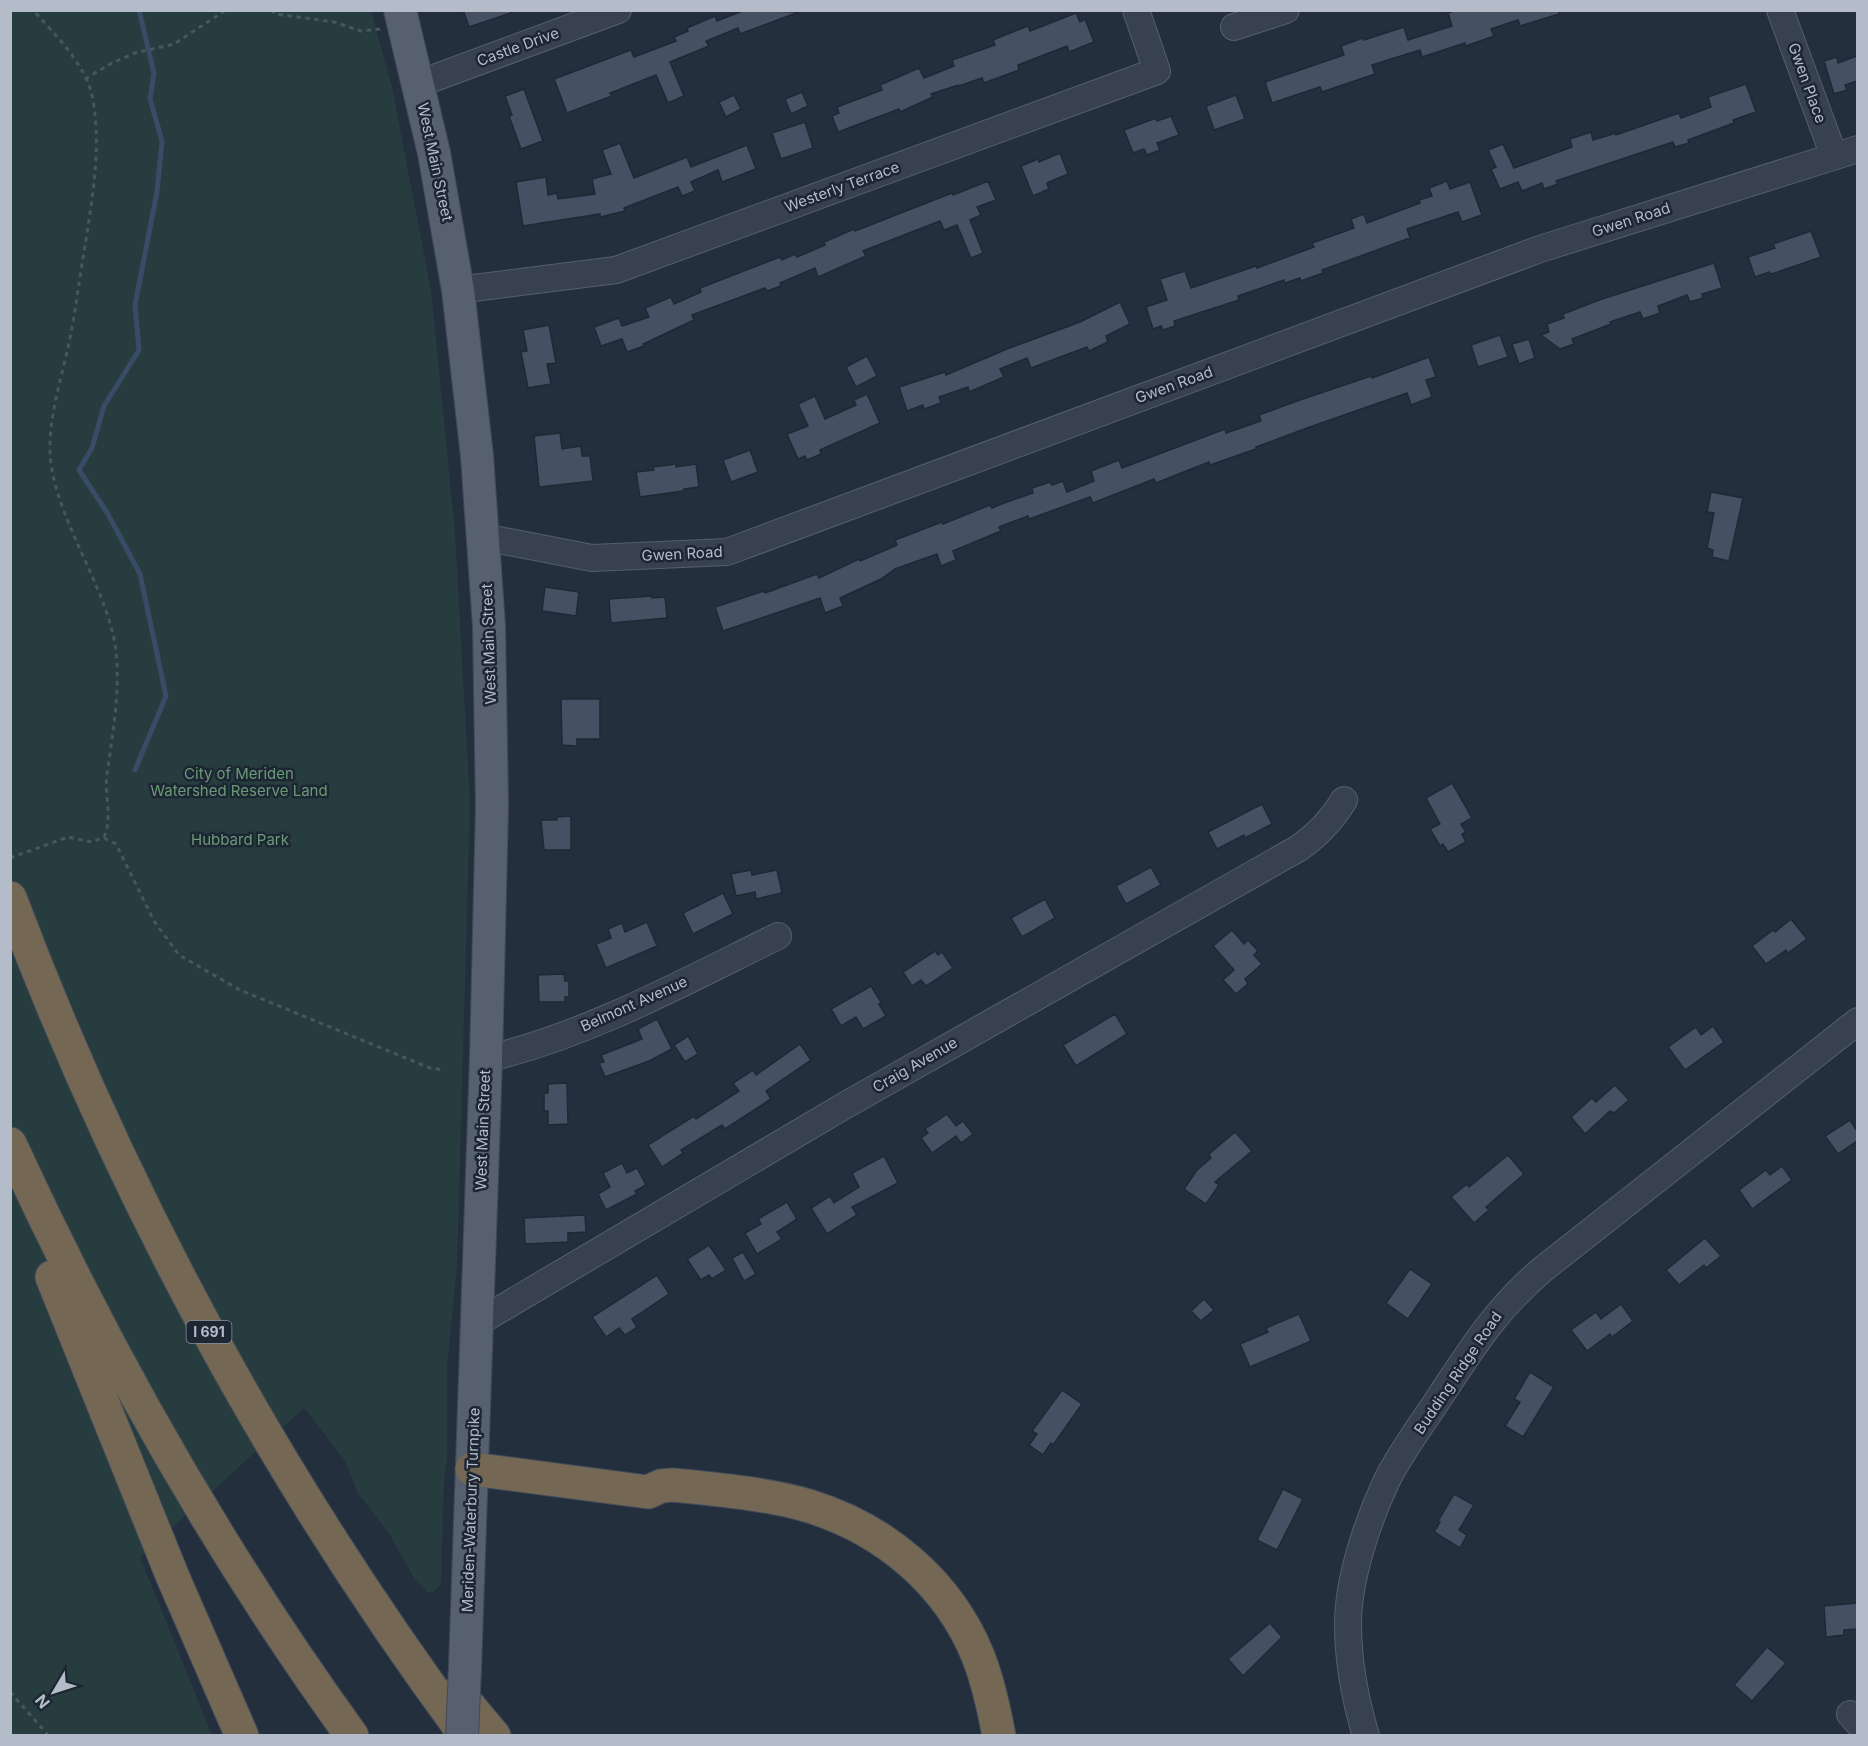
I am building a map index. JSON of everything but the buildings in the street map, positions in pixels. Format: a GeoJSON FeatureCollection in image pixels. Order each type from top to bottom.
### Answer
{"type":"FeatureCollection","features":[{"type":"Feature","properties":{"kind":"highway","name":"I 691"},"geometry":{"type":"LineString","coordinates":[[10,898],[82,1075],[163,1245],[245,1396],[293,1477],[362,1585],[464,1736]]}},
{"type":"Feature","properties":{"kind":"highway"},"geometry":{"type":"LineString","coordinates":[[10,1144],[78,1286],[174,1461],[251,1588],[352,1736]]}},
{"type":"Feature","properties":{"kind":"highway"},"geometry":{"type":"LineString","coordinates":[[10,1175],[172,1575],[242,1736]]}},
{"type":"Feature","properties":{"kind":"highway"},"geometry":{"type":"LineString","coordinates":[[472,1470],[648,1492],[673,1485],[792,1502],[837,1516],[889,1544],[911,1562],[952,1607],[984,1670],[999,1736]]}},
{"type":"Feature","properties":{"kind":"highway"},"geometry":{"type":"LineString","coordinates":[[648,1492],[660,1502],[670,1506],[763,1518],[803,1528],[842,1543],[877,1564],[915,1598],[945,1638],[966,1684],[972,1705],[976,1736]]}},
{"type":"Feature","properties":{"kind":"highway"},"geometry":{"type":"LineString","coordinates":[[362,1585],[404,1622],[494,1736]]}},
{"type":"Feature","properties":{"kind":"main road","name":"West Main Street"},"geometry":{"type":"LineString","coordinates":[[402,18],[434,153],[458,290],[477,456],[489,626],[492,806],[478,1285]]}},
{"type":"Feature","properties":{"kind":"main road","name":"Meriden-Waterbury Turnpike"},"geometry":{"type":"LineString","coordinates":[[464,1736],[478,1285]]}},
{"type":"Feature","properties":{"kind":"street","name":"Castle Drive"},"geometry":{"type":"LineString","coordinates":[[418,84],[618,10]]}},
{"type":"Feature","properties":{"kind":"street","name":"Westerly Terrace"},"geometry":{"type":"LineString","coordinates":[[458,290],[616,270],[1157,71],[1136,10]]}},
{"type":"Feature","properties":{"kind":"street"},"geometry":{"type":"LineString","coordinates":[[1234,27],[1286,10]]}},
{"type":"Feature","properties":{"kind":"street","name":"Gwen Place"},"geometry":{"type":"LineString","coordinates":[[1780,10],[1846,152]]}},
{"type":"Feature","properties":{"kind":"street","name":"Gwen Road"},"geometry":{"type":"LineString","coordinates":[[483,537],[592,558],[727,552],[1540,249],[1846,152]]}},
{"type":"Feature","properties":{"kind":"street","name":"Craig Avenue"},"geometry":{"type":"LineString","coordinates":[[477,1323],[955,1042],[1299,848],[1325,827],[1344,800]]}},
{"type":"Feature","properties":{"kind":"street","name":"Belmont Avenue"},"geometry":{"type":"LineString","coordinates":[[486,1059],[531,1048],[568,1033],[680,984],[778,936]]}},
{"type":"Feature","properties":{"kind":"street","name":"Budding Ridge Road"},"geometry":{"type":"LineString","coordinates":[[1366,1736],[1356,1700],[1349,1660],[1348,1621],[1362,1545],[1388,1478],[1484,1330],[1522,1287],[1543,1269],[1857,1021]]}},
{"type":"Feature","properties":{"kind":"path"},"geometry":{"type":"LineString","coordinates":[[33,10],[80,66],[93,97],[97,129],[97,164],[70,340],[51,436],[51,463],[58,494],[102,599],[113,635],[116,664],[115,696],[112,743],[106,777],[107,827],[104,838]]}},
{"type":"Feature","properties":{"kind":"path"},"geometry":{"type":"LineString","coordinates":[[85,79],[135,52],[174,44],[226,10]]}},
{"type":"Feature","properties":{"kind":"path"},"geometry":{"type":"LineString","coordinates":[[271,10],[276,14],[334,22],[361,31],[402,18]]}},
{"type":"Feature","properties":{"kind":"path"},"geometry":{"type":"LineString","coordinates":[[10,858],[61,840],[71,838],[93,842],[104,838],[116,844],[154,921],[179,955],[240,990],[430,1068],[444,1070]]}},
{"type":"Feature","properties":{"kind":"path"},"geometry":{"type":"LineString","coordinates":[[10,1692],[49,1736]]}},
{"type":"Feature","properties":{"kind":"green space","name":"Hubbard Park"},"geometry":{"type":"Polygon","coordinates":[[[11,11],[371,11],[392,87],[431,290],[455,533],[470,803],[457,1268],[447,1367],[447,1462],[444,1480],[441,1582],[433,1592],[427,1592],[414,1578],[390,1535],[357,1492],[346,1462],[304,1408],[140,1557],[212,1735],[11,1736],[11,11]]]}},
{"type":"Feature","properties":{"kind":"waterway"},"geometry":{"type":"LineString","coordinates":[[135,770],[166,696],[140,574],[108,514],[79,470],[92,448],[104,406],[139,350],[135,305],[157,192],[162,141],[150,99],[154,73],[139,10]]}},
{"type":"Feature","properties":{"kind":"park label","name":"City of Meriden Watershed Reserve Land"},"geometry":{"type":"Point","coordinates":[239,782]}}]}
